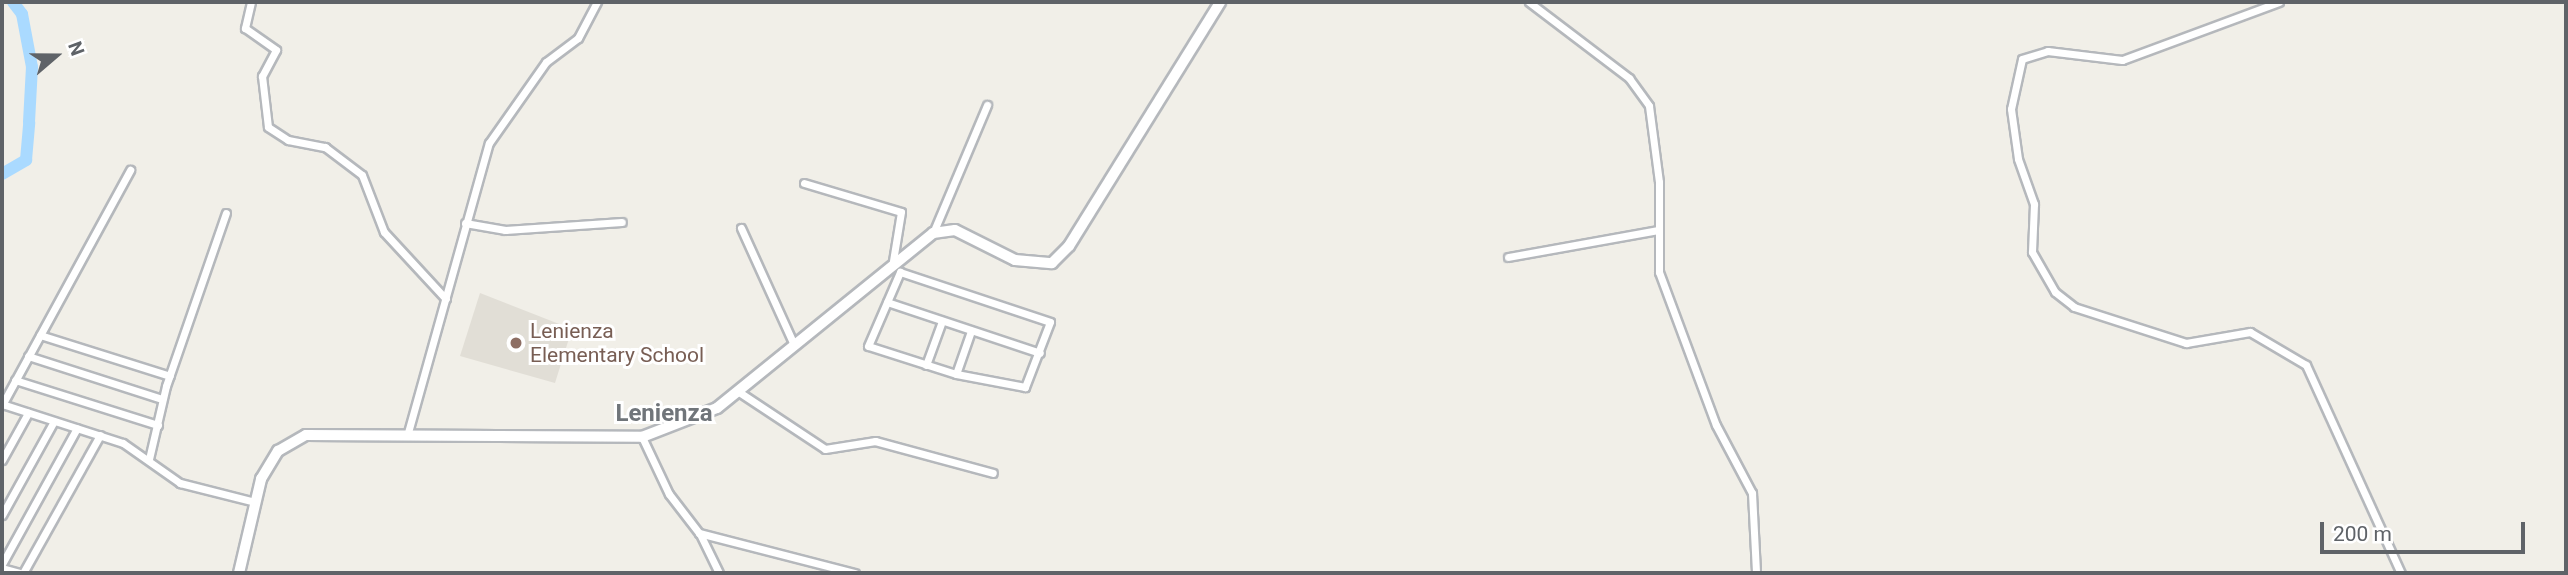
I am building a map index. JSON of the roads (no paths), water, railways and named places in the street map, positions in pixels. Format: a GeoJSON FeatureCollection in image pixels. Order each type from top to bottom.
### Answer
{"type":"FeatureCollection","features":[{"type":"Feature","properties":{"kind":"street"},"geometry":{"type":"LineString","coordinates":[[251,2],[245,28],[276,50],[262,76],[268,127],[288,140],[325,147],[362,175],[384,232],[446,299]]}},
{"type":"Feature","properties":{"kind":"street"},"geometry":{"type":"LineString","coordinates":[[407,436],[480,166],[500,123],[546,62],[578,38],[597,2]]}},
{"type":"Feature","properties":{"kind":"street"},"geometry":{"type":"LineString","coordinates":[[933,233],[968,233],[1031,264],[1060,257],[1220,2]]}},
{"type":"Feature","properties":{"kind":"street"},"geometry":{"type":"LineString","coordinates":[[1529,2],[1629,78],[1649,106],[1658,230],[1668,301],[1716,425],[1752,493],[1756,573]]}},
{"type":"Feature","properties":{"kind":"street"},"geometry":{"type":"LineString","coordinates":[[2279,2],[2122,60],[2048,51],[2022,59],[2011,109],[2018,159],[2034,204],[2032,252],[2047,281],[2074,307],[2186,343],[2250,332],[2306,365],[2401,573]]}},
{"type":"Feature","properties":{"kind":"street"},"geometry":{"type":"LineString","coordinates":[[239,573],[255,502],[268,464],[292,440],[320,433],[605,440],[642,437],[698,418],[739,392],[888,266],[933,233],[987,104]]}},
{"type":"Feature","properties":{"kind":"street"},"geometry":{"type":"LineString","coordinates":[[130,170],[2,405],[100,435],[149,459],[180,483],[255,502]]}},
{"type":"Feature","properties":{"kind":"street"},"geometry":{"type":"LineString","coordinates":[[804,183],[901,212],[888,266]]}},
{"type":"Feature","properties":{"kind":"street"},"geometry":{"type":"LineString","coordinates":[[149,459],[162,399],[226,213]]}},
{"type":"Feature","properties":{"kind":"street"},"geometry":{"type":"LineString","coordinates":[[466,223],[505,230],[622,222]]}},
{"type":"Feature","properties":{"kind":"street"},"geometry":{"type":"LineString","coordinates":[[741,228],[794,345]]}},
{"type":"Feature","properties":{"kind":"street"},"geometry":{"type":"LineString","coordinates":[[1508,257],[1658,230]]}},
{"type":"Feature","properties":{"kind":"street"},"geometry":{"type":"LineString","coordinates":[[888,266],[899,276],[1046,320],[1052,330],[1019,390],[926,365],[869,345],[899,276]]}},
{"type":"Feature","properties":{"kind":"street"},"geometry":{"type":"LineString","coordinates":[[887,302],[1040,353]]}},
{"type":"Feature","properties":{"kind":"street"},"geometry":{"type":"LineString","coordinates":[[926,365],[942,321]]}},
{"type":"Feature","properties":{"kind":"street"},"geometry":{"type":"LineString","coordinates":[[957,374],[971,331]]}},
{"type":"Feature","properties":{"kind":"street"},"geometry":{"type":"LineString","coordinates":[[40,335],[170,376]]}},
{"type":"Feature","properties":{"kind":"street"},"geometry":{"type":"LineString","coordinates":[[28,356],[162,399]]}},
{"type":"Feature","properties":{"kind":"street"},"geometry":{"type":"LineString","coordinates":[[15,380],[158,425]]}},
{"type":"Feature","properties":{"kind":"street"},"geometry":{"type":"LineString","coordinates":[[739,392],[825,449],[875,441],[993,473]]}},
{"type":"Feature","properties":{"kind":"street"},"geometry":{"type":"LineString","coordinates":[[2,460],[28,413]]}},
{"type":"Feature","properties":{"kind":"street"},"geometry":{"type":"LineString","coordinates":[[2,515],[54,421]]}},
{"type":"Feature","properties":{"kind":"street"},"geometry":{"type":"LineString","coordinates":[[77,428],[2,566],[21,573],[100,435]]}},
{"type":"Feature","properties":{"kind":"street"},"geometry":{"type":"LineString","coordinates":[[642,437],[669,494],[699,533],[719,573]]}},
{"type":"Feature","properties":{"kind":"street"},"geometry":{"type":"LineString","coordinates":[[699,533],[855,573]]}},
{"type":"Feature","properties":{"kind":"waterway"},"geometry":{"type":"LineString","coordinates":[[2,174],[26,160],[29,122],[32,67],[22,14],[13,2]]}},
{"type":"Feature","properties":{"kind":"place","name":"Lenienza Elementary School"},"geometry":{"type":"Point","coordinates":[516,343]}},
{"type":"Feature","properties":{"kind":"district","name":"Lenienza"},"geometry":{"type":"Point","coordinates":[664,414]}}]}
